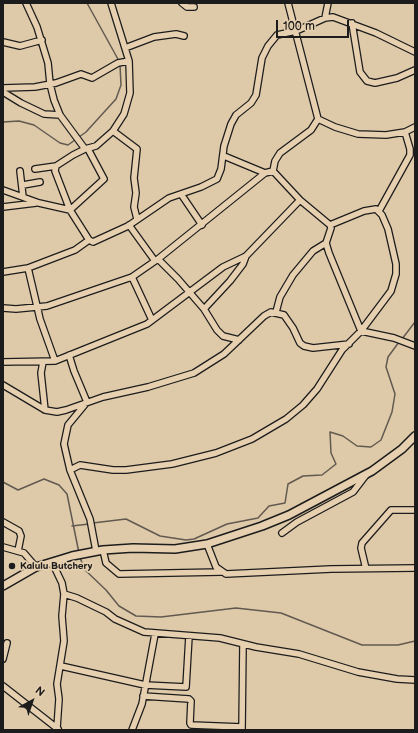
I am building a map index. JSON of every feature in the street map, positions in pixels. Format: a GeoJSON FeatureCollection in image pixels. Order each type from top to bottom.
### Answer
{"type":"FeatureCollection","features":[{"type":"Feature","properties":{"kind":"main road"},"geometry":{"type":"LineString","coordinates":[[3,586],[36,567],[72,556],[100,550],[153,547],[175,548],[207,544],[262,526],[289,515],[366,474],[402,449],[415,436]]}},
{"type":"Feature","properties":{"kind":"street"},"geometry":{"type":"LineString","coordinates":[[26,3],[42,40],[48,63],[50,84],[60,115],[74,135],[87,149],[104,179],[70,210]]}},
{"type":"Feature","properties":{"kind":"street"},"geometry":{"type":"LineString","coordinates":[[35,169],[56,166],[67,158],[96,146],[113,131],[124,114],[130,93],[123,62],[125,48],[111,3]]}},
{"type":"Feature","properties":{"kind":"street"},"geometry":{"type":"LineString","coordinates":[[182,3],[187,7],[194,6]]}},
{"type":"Feature","properties":{"kind":"street"},"geometry":{"type":"LineString","coordinates":[[273,171],[275,161],[280,153],[311,130],[318,119],[288,3]]}},
{"type":"Feature","properties":{"kind":"street"},"geometry":{"type":"LineString","coordinates":[[325,18],[328,3]]}},
{"type":"Feature","properties":{"kind":"street"},"geometry":{"type":"LineString","coordinates":[[56,166],[55,171],[70,210],[89,240],[93,242],[114,234],[169,198],[215,181],[222,169],[224,146],[234,118],[251,103],[256,95],[262,58],[268,46],[277,36],[296,31],[325,18],[333,17],[352,23],[394,41],[415,52]]}},
{"type":"Feature","properties":{"kind":"street"},"geometry":{"type":"LineString","coordinates":[[352,23],[360,72],[367,81],[375,83],[397,78],[415,70]]}},
{"type":"Feature","properties":{"kind":"street"},"geometry":{"type":"LineString","coordinates":[[125,48],[154,37],[173,34],[184,36]]}},
{"type":"Feature","properties":{"kind":"street"},"geometry":{"type":"LineString","coordinates":[[3,42],[20,46],[42,40]]}},
{"type":"Feature","properties":{"kind":"street"},"geometry":{"type":"LineString","coordinates":[[3,88],[50,84],[81,74],[92,78],[123,62]]}},
{"type":"Feature","properties":{"kind":"street"},"geometry":{"type":"LineString","coordinates":[[3,92],[38,112],[50,116],[60,115]]}},
{"type":"Feature","properties":{"kind":"street"},"geometry":{"type":"LineString","coordinates":[[318,119],[335,128],[358,134],[386,135],[405,132],[415,128]]}},
{"type":"Feature","properties":{"kind":"street"},"geometry":{"type":"LineString","coordinates":[[113,131],[137,149],[134,178],[136,193],[134,208],[137,219]]}},
{"type":"Feature","properties":{"kind":"street"},"geometry":{"type":"LineString","coordinates":[[379,211],[410,155],[410,148],[405,132]]}},
{"type":"Feature","properties":{"kind":"street"},"geometry":{"type":"LineString","coordinates":[[224,156],[265,173]]}},
{"type":"Feature","properties":{"kind":"street"},"geometry":{"type":"LineString","coordinates":[[20,171],[23,185],[23,197]]}},
{"type":"Feature","properties":{"kind":"street"},"geometry":{"type":"LineString","coordinates":[[3,308],[38,307],[132,277],[157,260],[202,225],[265,173],[273,171]]}},
{"type":"Feature","properties":{"kind":"street"},"geometry":{"type":"LineString","coordinates":[[273,171],[300,200],[330,224],[331,228],[326,243],[346,297],[362,331]]}},
{"type":"Feature","properties":{"kind":"street"},"geometry":{"type":"LineString","coordinates":[[23,185],[40,182]]}},
{"type":"Feature","properties":{"kind":"street"},"geometry":{"type":"LineString","coordinates":[[3,190],[38,203],[70,210]]}},
{"type":"Feature","properties":{"kind":"street"},"geometry":{"type":"LineString","coordinates":[[181,194],[202,225]]}},
{"type":"Feature","properties":{"kind":"street"},"geometry":{"type":"LineString","coordinates":[[3,362],[55,361],[152,320],[223,267],[246,256],[300,200]]}},
{"type":"Feature","properties":{"kind":"street"},"geometry":{"type":"LineString","coordinates":[[3,207],[38,203]]}},
{"type":"Feature","properties":{"kind":"street"},"geometry":{"type":"LineString","coordinates":[[70,470],[80,465],[113,470],[172,464],[216,453],[252,439],[286,419],[303,405],[317,390],[342,350],[362,331],[391,291],[396,274],[392,241],[385,220],[379,211],[372,209],[330,224]]}},
{"type":"Feature","properties":{"kind":"street"},"geometry":{"type":"LineString","coordinates":[[129,225],[157,260],[204,309],[217,330],[224,336],[239,340]]}},
{"type":"Feature","properties":{"kind":"street"},"geometry":{"type":"LineString","coordinates":[[3,272],[28,268],[75,250],[89,240]]}},
{"type":"Feature","properties":{"kind":"street"},"geometry":{"type":"LineString","coordinates":[[276,312],[280,297],[294,275],[313,251],[326,243]]}},
{"type":"Feature","properties":{"kind":"street"},"geometry":{"type":"LineString","coordinates":[[204,309],[230,281],[243,264],[246,256]]}},
{"type":"Feature","properties":{"kind":"street"},"geometry":{"type":"LineString","coordinates":[[28,268],[38,307],[55,361]]}},
{"type":"Feature","properties":{"kind":"street"},"geometry":{"type":"LineString","coordinates":[[132,277],[152,320]]}},
{"type":"Feature","properties":{"kind":"street"},"geometry":{"type":"LineString","coordinates":[[3,385],[45,410],[57,412],[87,402],[148,387],[194,372],[224,354],[264,316],[276,312],[284,315],[293,328],[300,343],[304,346],[313,348],[349,344]]}},
{"type":"Feature","properties":{"kind":"street"},"geometry":{"type":"LineString","coordinates":[[362,331],[394,338],[413,345]]}},
{"type":"Feature","properties":{"kind":"street"},"geometry":{"type":"LineString","coordinates":[[69,355],[87,402]]}},
{"type":"Feature","properties":{"kind":"street"},"geometry":{"type":"LineString","coordinates":[[43,362],[41,372],[45,410]]}},
{"type":"Feature","properties":{"kind":"street"},"geometry":{"type":"LineString","coordinates":[[87,402],[66,429],[64,444],[70,470],[90,519],[100,550],[106,563],[119,574],[221,572],[226,574],[415,568]]}},
{"type":"Feature","properties":{"kind":"street"},"geometry":{"type":"LineString","coordinates":[[282,533],[297,522],[353,492],[366,474]]}},
{"type":"Feature","properties":{"kind":"street"},"geometry":{"type":"LineString","coordinates":[[366,569],[361,548],[362,543],[391,510],[415,510]]}},
{"type":"Feature","properties":{"kind":"street"},"geometry":{"type":"LineString","coordinates":[[3,522],[19,531],[21,536],[18,551]]}},
{"type":"Feature","properties":{"kind":"street"},"geometry":{"type":"LineString","coordinates":[[207,544],[213,563],[221,572]]}},
{"type":"Feature","properties":{"kind":"street"},"geometry":{"type":"LineString","coordinates":[[3,547],[24,553],[36,567]]}},
{"type":"Feature","properties":{"kind":"street"},"geometry":{"type":"LineString","coordinates":[[52,562],[62,583],[64,594],[62,616],[64,637],[61,666],[57,684],[59,700],[58,729]]}},
{"type":"Feature","properties":{"kind":"street"},"geometry":{"type":"LineString","coordinates":[[64,594],[77,598],[106,612],[136,629],[155,634],[220,638],[243,644],[299,654],[358,672],[397,679],[415,680]]}},
{"type":"Feature","properties":{"kind":"street"},"geometry":{"type":"LineString","coordinates":[[132,730],[143,696],[155,634]]}},
{"type":"Feature","properties":{"kind":"street"},"geometry":{"type":"LineString","coordinates":[[61,666],[145,684],[187,687],[189,636]]}},
{"type":"Feature","properties":{"kind":"street"},"geometry":{"type":"LineString","coordinates":[[3,659],[7,643]]}},
{"type":"Feature","properties":{"kind":"street"},"geometry":{"type":"LineString","coordinates":[[143,696],[189,699],[191,702],[190,723],[192,725],[242,729],[243,644]]}},
{"type":"Feature","properties":{"kind":"street"},"geometry":{"type":"LineString","coordinates":[[3,686],[58,729]]}},
{"type":"Feature","properties":{"kind":"waterway"},"geometry":{"type":"LineString","coordinates":[[87,3],[119,61]]}},
{"type":"Feature","properties":{"kind":"waterway"},"geometry":{"type":"LineString","coordinates":[[3,122],[19,121],[34,125],[60,143],[68,145],[86,132],[116,99],[121,85],[120,65]]}},
{"type":"Feature","properties":{"kind":"waterway"},"geometry":{"type":"LineString","coordinates":[[402,339],[415,322]]}},
{"type":"Feature","properties":{"kind":"waterway"},"geometry":{"type":"LineString","coordinates":[[93,523],[126,519],[160,536],[186,540],[194,539],[227,524],[258,518],[269,506],[285,503],[288,484],[303,476],[322,475],[336,464],[331,453],[330,432],[343,436],[357,446],[371,447],[381,440],[392,412],[395,394],[386,367],[388,357],[399,342]]}},
{"type":"Feature","properties":{"kind":"waterway"},"geometry":{"type":"LineString","coordinates":[[3,482],[18,490],[44,479],[59,485],[67,494],[79,553]]}},
{"type":"Feature","properties":{"kind":"waterway"},"geometry":{"type":"LineString","coordinates":[[72,526],[89,524]]}},
{"type":"Feature","properties":{"kind":"waterway"},"geometry":{"type":"LineString","coordinates":[[80,557],[84,569],[106,590],[119,606],[136,616],[161,617],[236,608],[281,613],[362,645],[398,645],[415,641]]}},
{"type":"Feature","properties":{"kind":"place","name":"Kalulu Butchery"},"geometry":{"type":"Point","coordinates":[12,566]}}]}
